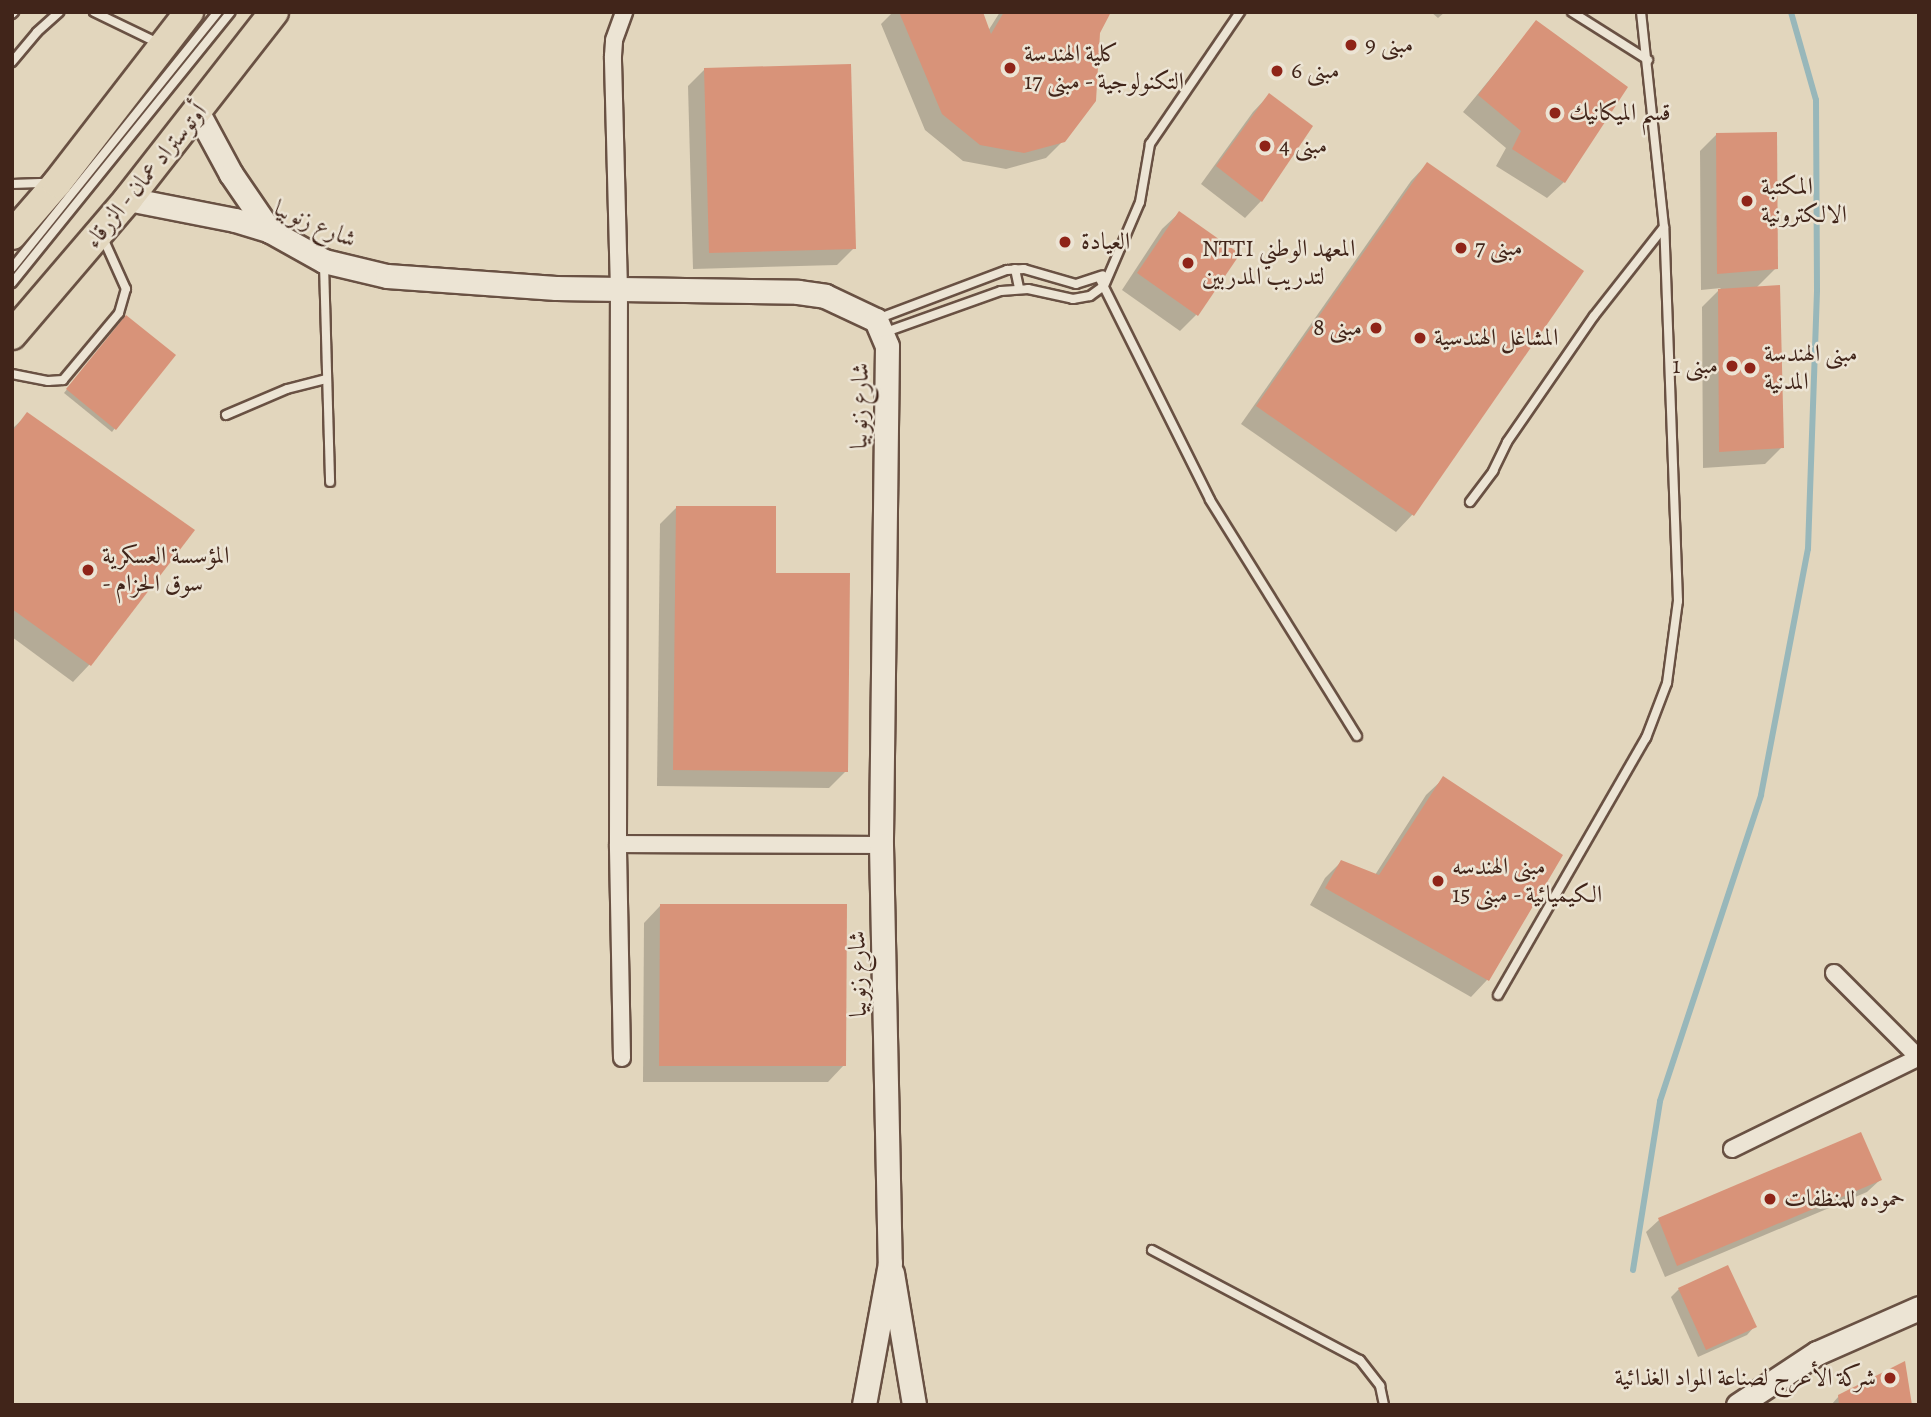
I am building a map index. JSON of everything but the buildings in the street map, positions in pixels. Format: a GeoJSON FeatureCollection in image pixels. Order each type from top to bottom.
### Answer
{"type":"FeatureCollection","features":[{"type":"Feature","properties":{"kind":"highway"},"geometry":{"type":"LineString","coordinates":[[12,234],[57,183],[189,12]]}},
{"type":"Feature","properties":{"kind":"highway","name":"أوتوستراد عمان - الزرقاء"},"geometry":{"type":"LineString","coordinates":[[12,335],[128,200],[274,12]]}},
{"type":"Feature","properties":{"kind":"street"},"geometry":{"type":"LineString","coordinates":[[622,1058],[623,987],[618,844],[620,289],[613,56],[614,40],[624,12]]}},
{"type":"Feature","properties":{"kind":"street"},"geometry":{"type":"LineString","coordinates":[[198,113],[231,174],[270,231]]}},
{"type":"Feature","properties":{"kind":"street","name":"شارع زنوبيا"},"geometry":{"type":"LineString","coordinates":[[128,200],[201,211],[270,231],[324,261],[387,276],[438,281],[620,289],[798,292],[825,296],[879,326],[887,360],[881,845],[890,1263],[900,1308],[914,1405]]}},
{"type":"Feature","properties":{"kind":"street"},"geometry":{"type":"LineString","coordinates":[[618,844],[881,845]]}},
{"type":"Feature","properties":{"kind":"street"},"geometry":{"type":"LineString","coordinates":[[1732,1149],[1918,1058],[1834,973]]}},
{"type":"Feature","properties":{"kind":"street","name":"شارع زنوبيا"},"geometry":{"type":"LineString","coordinates":[[864,1405],[890,1263]]}},
{"type":"Feature","properties":{"kind":"street"},"geometry":{"type":"LineString","coordinates":[[1738,1405],[1817,1353],[1919,1308]]}},
{"type":"Feature","properties":{"kind":"lane"},"geometry":{"type":"LineString","coordinates":[[12,62],[37,32],[59,12]]}},
{"type":"Feature","properties":{"kind":"lane"},"geometry":{"type":"LineString","coordinates":[[94,12],[163,45]]}},
{"type":"Feature","properties":{"kind":"lane"},"geometry":{"type":"LineString","coordinates":[[12,268],[218,12]]}},
{"type":"Feature","properties":{"kind":"lane"},"geometry":{"type":"LineString","coordinates":[[12,283],[232,12]]}},
{"type":"Feature","properties":{"kind":"lane"},"geometry":{"type":"LineString","coordinates":[[879,326],[1019,289],[1073,299],[1090,296],[1104,286],[1140,202],[1150,145],[1240,12]]}},
{"type":"Feature","properties":{"kind":"lane"},"geometry":{"type":"LineString","coordinates":[[1572,12],[1648,60]]}},
{"type":"Feature","properties":{"kind":"lane"},"geometry":{"type":"LineString","coordinates":[[1498,995],[1646,738],[1667,683],[1678,601],[1664,227],[1641,12]]}},
{"type":"Feature","properties":{"kind":"lane"},"geometry":{"type":"LineString","coordinates":[[12,184],[57,183]]}},
{"type":"Feature","properties":{"kind":"lane"},"geometry":{"type":"LineString","coordinates":[[1470,502],[1493,471],[1507,442],[1594,316],[1664,227]]}},
{"type":"Feature","properties":{"kind":"lane"},"geometry":{"type":"LineString","coordinates":[[12,374],[48,382],[63,380],[119,313],[127,289],[101,233]]}},
{"type":"Feature","properties":{"kind":"lane"},"geometry":{"type":"LineString","coordinates":[[324,261],[330,482]]}},
{"type":"Feature","properties":{"kind":"lane"},"geometry":{"type":"LineString","coordinates":[[879,326],[979,280],[1014,269],[1076,284],[1112,271]]}},
{"type":"Feature","properties":{"kind":"lane"},"geometry":{"type":"LineString","coordinates":[[1014,269],[1019,289]]}},
{"type":"Feature","properties":{"kind":"lane"},"geometry":{"type":"LineString","coordinates":[[1099,277],[1210,500],[1357,736]]}},
{"type":"Feature","properties":{"kind":"lane"},"geometry":{"type":"LineString","coordinates":[[979,280],[985,296]]}},
{"type":"Feature","properties":{"kind":"lane"},"geometry":{"type":"LineString","coordinates":[[226,415],[287,388],[326,379]]}},
{"type":"Feature","properties":{"kind":"lane"},"geometry":{"type":"LineString","coordinates":[[1152,1250],[1360,1360],[1380,1386],[1384,1405]]}},
{"type":"Feature","properties":{"kind":"waterway"},"geometry":{"type":"LineString","coordinates":[[1633,1270],[1660,1101],[1761,795],[1808,549],[1817,290],[1816,100],[1791,12]]}},
{"type":"Feature","properties":{"kind":"place","name":"مبنى 9"},"geometry":{"type":"Point","coordinates":[1351,45]}},
{"type":"Feature","properties":{"kind":"place","name":"كلية الهندسة التكنولوجية - مبنى 17"},"geometry":{"type":"Point","coordinates":[1010,68]}},
{"type":"Feature","properties":{"kind":"place","name":"مبنى 6"},"geometry":{"type":"Point","coordinates":[1277,71]}},
{"type":"Feature","properties":{"kind":"place","name":"قسم الميكانيك"},"geometry":{"type":"Point","coordinates":[1555,113]}},
{"type":"Feature","properties":{"kind":"place","name":"مبنى 4"},"geometry":{"type":"Point","coordinates":[1265,146]}},
{"type":"Feature","properties":{"kind":"place","name":"المكتبة الالكترونية"},"geometry":{"type":"Point","coordinates":[1747,201]}},
{"type":"Feature","properties":{"kind":"place","name":"العيادة"},"geometry":{"type":"Point","coordinates":[1065,242]}},
{"type":"Feature","properties":{"kind":"place","name":"مبنى 7"},"geometry":{"type":"Point","coordinates":[1461,248]}},
{"type":"Feature","properties":{"kind":"place","name":"NTTI المعهد الوطني لتدريب المدربين"},"geometry":{"type":"Point","coordinates":[1188,263]}},
{"type":"Feature","properties":{"kind":"place","name":"مبنى 8"},"geometry":{"type":"Point","coordinates":[1376,328]}},
{"type":"Feature","properties":{"kind":"place","name":"المشاغل الهندسية"},"geometry":{"type":"Point","coordinates":[1420,338]}},
{"type":"Feature","properties":{"kind":"place","name":"مبنى 1"},"geometry":{"type":"Point","coordinates":[1732,366]}},
{"type":"Feature","properties":{"kind":"place","name":"مبنى الهندسة المدنية"},"geometry":{"type":"Point","coordinates":[1750,368]}},
{"type":"Feature","properties":{"kind":"place","name":"المؤسسة العسكرية - سوق الحزام"},"geometry":{"type":"Point","coordinates":[88,570]}},
{"type":"Feature","properties":{"kind":"place","name":"مبنى الهندسه الكيميائية - مبنى 15"},"geometry":{"type":"Point","coordinates":[1438,881]}},
{"type":"Feature","properties":{"kind":"place","name":"حموده للمنظفات"},"geometry":{"type":"Point","coordinates":[1770,1199]}},
{"type":"Feature","properties":{"kind":"place","name":"شركة الأعرج لصناعة المواد الغذائية"},"geometry":{"type":"Point","coordinates":[1890,1378]}}]}
